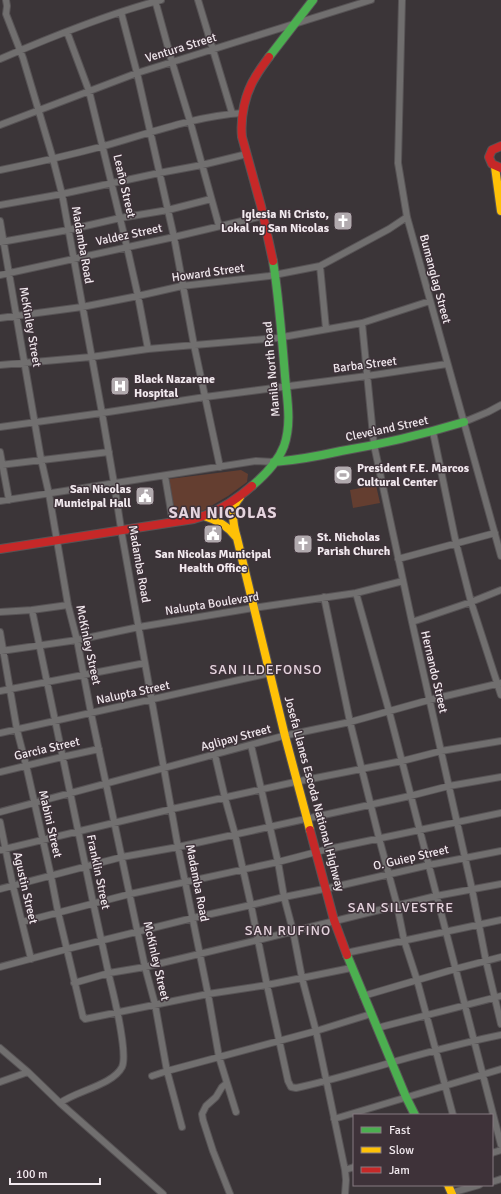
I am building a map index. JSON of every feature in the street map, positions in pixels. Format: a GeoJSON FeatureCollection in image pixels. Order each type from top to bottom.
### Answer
{"type":"FeatureCollection","features":[{"type":"Feature","properties":{"kind":"main road","name":"Manila North Road"},"geometry":{"type":"LineString","coordinates":[[0,549],[57,539],[121,531],[204,516],[222,508],[249,490],[265,475],[283,449],[288,431],[289,418],[283,337],[275,275],[263,216],[241,126],[248,94],[255,77],[278,44],[313,0]]}},
{"type":"Feature","properties":{"kind":"main road"},"geometry":{"type":"LineString","coordinates":[[501,146],[493,148],[489,158],[491,163],[498,168],[501,211]]}},
{"type":"Feature","properties":{"kind":"main road","name":"Cleveland Street"},"geometry":{"type":"LineString","coordinates":[[274,462],[290,461],[374,445],[433,432],[464,422]]}},
{"type":"Feature","properties":{"kind":"main road","name":"Josefa Llanes Escoda National Highway"},"geometry":{"type":"LineString","coordinates":[[243,493],[234,509],[236,538],[285,736],[334,920],[351,968],[414,1114]]}},
{"type":"Feature","properties":{"kind":"main road","name":"Josefa Llanes Escoda National Highway"},"geometry":{"type":"LineString","coordinates":[[204,516],[213,518],[225,525],[236,538]]}},
{"type":"Feature","properties":{"kind":"street","name":"Madamba Road"},"geometry":{"type":"LineString","coordinates":[[6,0],[6,14],[20,51],[39,110],[62,194],[178,847],[219,1056],[236,1112]]}},
{"type":"Feature","properties":{"kind":"street"},"geometry":{"type":"LineString","coordinates":[[0,59],[67,32],[157,0],[172,62],[219,226]]}},
{"type":"Feature","properties":{"kind":"street"},"geometry":{"type":"LineString","coordinates":[[198,0],[232,114]]}},
{"type":"Feature","properties":{"kind":"street","name":"Ventura Street"},"geometry":{"type":"LineString","coordinates":[[0,125],[137,73],[371,0]]}},
{"type":"Feature","properties":{"kind":"street","name":"Bumanglag Street"},"geometry":{"type":"LineString","coordinates":[[402,0],[398,163],[406,217],[501,556]]}},
{"type":"Feature","properties":{"kind":"street"},"geometry":{"type":"LineString","coordinates":[[121,12],[151,132],[174,237],[182,286],[220,467]]}},
{"type":"Feature","properties":{"kind":"street","name":"Leaño Street"},"geometry":{"type":"LineString","coordinates":[[67,32],[89,92],[103,146],[127,246],[148,349]]}},
{"type":"Feature","properties":{"kind":"street"},"geometry":{"type":"LineString","coordinates":[[0,170],[53,159],[190,121],[243,113]]}},
{"type":"Feature","properties":{"kind":"street"},"geometry":{"type":"LineString","coordinates":[[0,205],[62,194],[159,172],[202,165],[247,154]]}},
{"type":"Feature","properties":{"kind":"street"},"geometry":{"type":"LineString","coordinates":[[2,241],[68,230],[120,218],[168,210],[211,199]]}},
{"type":"Feature","properties":{"kind":"street","name":"Valdez Street"},"geometry":{"type":"LineString","coordinates":[[0,275],[263,216]]}},
{"type":"Feature","properties":{"kind":"street","name":"Howard Street"},"geometry":{"type":"LineString","coordinates":[[0,318],[82,307],[182,286],[275,275],[320,266],[388,229],[406,217]]}},
{"type":"Feature","properties":{"kind":"street","name":"McKinley Street"},"geometry":{"type":"LineString","coordinates":[[0,221],[2,241],[10,273],[68,605],[77,640],[137,931],[155,1004],[167,1071],[182,1127]]}},
{"type":"Feature","properties":{"kind":"street"},"geometry":{"type":"LineString","coordinates":[[320,266],[326,329]]}},
{"type":"Feature","properties":{"kind":"street"},"geometry":{"type":"LineString","coordinates":[[0,365],[92,357],[148,349],[283,337],[362,323],[430,301]]}},
{"type":"Feature","properties":{"kind":"street","name":"Hernando Street"},"geometry":{"type":"LineString","coordinates":[[362,323],[374,445],[429,700],[472,888],[486,961],[498,997],[501,1024]]}},
{"type":"Feature","properties":{"kind":"street","name":"Barba Street"},"geometry":{"type":"LineString","coordinates":[[0,427],[447,364]]}},
{"type":"Feature","properties":{"kind":"street","name":"Cleveland Street"},"geometry":{"type":"LineString","coordinates":[[464,422],[501,405]]}},
{"type":"Feature","properties":{"kind":"street"},"geometry":{"type":"LineString","coordinates":[[433,432],[456,543],[471,602],[500,684],[501,695]]}},
{"type":"Feature","properties":{"kind":"street"},"geometry":{"type":"LineString","coordinates":[[0,452],[8,500]]}},
{"type":"Feature","properties":{"kind":"street"},"geometry":{"type":"LineString","coordinates":[[1,464],[109,452]]}},
{"type":"Feature","properties":{"kind":"street"},"geometry":{"type":"LineString","coordinates":[[0,501],[220,467],[256,462],[274,462]]}},
{"type":"Feature","properties":{"kind":"street"},"geometry":{"type":"LineString","coordinates":[[165,476],[173,522]]}},
{"type":"Feature","properties":{"kind":"street"},"geometry":{"type":"LineString","coordinates":[[398,559],[495,532]]}},
{"type":"Feature","properties":{"kind":"street","name":"Nalupta Boulevard"},"geometry":{"type":"LineString","coordinates":[[2,650],[77,640],[138,627],[356,592],[403,582]]}},
{"type":"Feature","properties":{"kind":"street"},"geometry":{"type":"LineString","coordinates":[[412,622],[501,590]]}},
{"type":"Feature","properties":{"kind":"street"},"geometry":{"type":"LineString","coordinates":[[356,592],[389,711],[482,1074],[496,1120],[501,1145]]}},
{"type":"Feature","properties":{"kind":"street"},"geometry":{"type":"LineString","coordinates":[[324,597],[350,722],[397,905],[404,940],[417,980],[453,1114]]}},
{"type":"Feature","properties":{"kind":"street"},"geometry":{"type":"LineString","coordinates":[[0,612],[32,610],[68,605]]}},
{"type":"Feature","properties":{"kind":"street","name":"Franklin Street"},"geometry":{"type":"LineString","coordinates":[[32,610],[69,792],[117,1011],[123,1055],[123,1063],[119,1071],[104,1083],[70,1096],[60,1103]]}},
{"type":"Feature","properties":{"kind":"street","name":"Mabini Street"},"geometry":{"type":"LineString","coordinates":[[0,632],[17,730],[82,1015],[85,1019],[117,1011]]}},
{"type":"Feature","properties":{"kind":"street"},"geometry":{"type":"LineString","coordinates":[[0,691],[9,688],[145,663]]}},
{"type":"Feature","properties":{"kind":"street","name":"Nalupta Street"},"geometry":{"type":"LineString","coordinates":[[0,733],[270,673]]}},
{"type":"Feature","properties":{"kind":"street","name":"Aglipay Street"},"geometry":{"type":"LineString","coordinates":[[0,812],[69,792],[285,736],[350,722],[429,700],[500,684]]}},
{"type":"Feature","properties":{"kind":"street"},"geometry":{"type":"LineString","coordinates":[[2,849],[298,781],[402,761],[441,751],[501,742]]}},
{"type":"Feature","properties":{"kind":"street"},"geometry":{"type":"LineString","coordinates":[[251,745],[278,862],[284,897],[293,931],[302,978],[316,1031],[345,1170],[345,1194]]}},
{"type":"Feature","properties":{"kind":"street","name":"Garcia Street"},"geometry":{"type":"LineString","coordinates":[[0,772],[99,749]]}},
{"type":"Feature","properties":{"kind":"street"},"geometry":{"type":"LineString","coordinates":[[215,755],[235,834],[288,1081],[291,1087],[296,1088],[326,1081],[474,1040],[501,1035]]}},
{"type":"Feature","properties":{"kind":"street"},"geometry":{"type":"LineString","coordinates":[[0,889],[122,857],[178,847],[449,786],[501,776]]}},
{"type":"Feature","properties":{"kind":"street"},"geometry":{"type":"LineString","coordinates":[[22,922],[130,894],[278,862],[379,838],[501,813]]}},
{"type":"Feature","properties":{"kind":"street","name":"Agustin Street"},"geometry":{"type":"LineString","coordinates":[[0,822],[2,849],[13,886],[31,959]]}},
{"type":"Feature","properties":{"kind":"street","name":"O. Guiep Street"},"geometry":{"type":"LineString","coordinates":[[0,967],[137,931],[284,897],[501,850]]}},
{"type":"Feature","properties":{"kind":"street"},"geometry":{"type":"LineString","coordinates":[[74,983],[109,973],[145,967],[397,905],[472,888],[501,884]]}},
{"type":"Feature","properties":{"kind":"street"},"geometry":{"type":"LineString","coordinates":[[346,953],[501,920]]}},
{"type":"Feature","properties":{"kind":"street"},"geometry":{"type":"LineString","coordinates":[[363,996],[501,957]]}},
{"type":"Feature","properties":{"kind":"street"},"geometry":{"type":"LineString","coordinates":[[117,1011],[208,994],[267,985],[351,968]]}},
{"type":"Feature","properties":{"kind":"street"},"geometry":{"type":"LineString","coordinates":[[377,1028],[498,997]]}},
{"type":"Feature","properties":{"kind":"street"},"geometry":{"type":"LineString","coordinates":[[152,1076],[219,1056],[316,1031],[371,1014]]}},
{"type":"Feature","properties":{"kind":"street"},"geometry":{"type":"LineString","coordinates":[[0,1048],[163,1194]]}},
{"type":"Feature","properties":{"kind":"street"},"geometry":{"type":"LineString","coordinates":[[334,1119],[501,1069]]}},
{"type":"Feature","properties":{"kind":"street"},"geometry":{"type":"LineString","coordinates":[[0,1082],[28,1072]]}},
{"type":"Feature","properties":{"kind":"street"},"geometry":{"type":"LineString","coordinates":[[227,1083],[216,1097],[206,1106],[202,1114],[213,1151],[230,1194]]}},
{"type":"Feature","properties":{"kind":"street"},"geometry":{"type":"LineString","coordinates":[[345,1170],[353,1167]]}},
{"type":"Feature","properties":{"kind":"street"},"geometry":{"type":"LineString","coordinates":[[452,1194],[476,1186]]}},
{"type":"Feature","properties":{"kind":"shaded area"},"geometry":{"type":"Polygon","coordinates":[[[241,470],[248,474],[247,482],[228,496],[199,513],[174,518],[169,479],[241,470]]]}},
{"type":"Feature","properties":{"kind":"shaded area"},"geometry":{"type":"Polygon","coordinates":[[[376,485],[380,503],[353,508],[350,490],[376,485]]]}},
{"type":"Feature","properties":{"kind":"traffic: fast"},"geometry":{"type":"LineString","coordinates":[[269,57],[313,0]]}},
{"type":"Feature","properties":{"kind":"traffic: fast"},"geometry":{"type":"LineString","coordinates":[[252,486],[275,463],[284,446],[288,429],[288,402],[279,304],[273,261]]}},
{"type":"Feature","properties":{"kind":"traffic: fast"},"geometry":{"type":"LineString","coordinates":[[274,462],[308,458],[372,445],[419,435],[464,422]]}},
{"type":"Feature","properties":{"kind":"traffic: fast"},"geometry":{"type":"LineString","coordinates":[[347,955],[414,1114]]}},
{"type":"Feature","properties":{"kind":"traffic: slow"},"geometry":{"type":"LineString","coordinates":[[495,167],[501,211]]}},
{"type":"Feature","properties":{"kind":"traffic: slow"},"geometry":{"type":"LineString","coordinates":[[240,497],[234,509],[233,522],[285,736],[310,830]]}},
{"type":"Feature","properties":{"kind":"traffic: slow"},"geometry":{"type":"LineString","coordinates":[[204,516],[222,524],[236,537]]}},
{"type":"Feature","properties":{"kind":"traffic: slow"},"geometry":{"type":"LineString","coordinates":[[448,1186],[452,1194]]}},
{"type":"Feature","properties":{"kind":"traffic: jam"},"geometry":{"type":"LineString","coordinates":[[269,57],[252,83],[246,97],[242,121],[242,137],[261,206],[273,261]]}},
{"type":"Feature","properties":{"kind":"traffic: jam"},"geometry":{"type":"LineString","coordinates":[[501,146],[492,150],[489,157],[492,164],[501,168]]}},
{"type":"Feature","properties":{"kind":"traffic: jam"},"geometry":{"type":"LineString","coordinates":[[0,549],[194,519],[225,506],[252,486]]}},
{"type":"Feature","properties":{"kind":"traffic: jam"},"geometry":{"type":"LineString","coordinates":[[310,830],[334,920],[347,955]]}},
{"type":"Feature","properties":{"kind":"place","name":"Iglesia Ni Cristo, Lokal ng San Nicolas"},"geometry":{"type":"Point","coordinates":[343,221]}},
{"type":"Feature","properties":{"kind":"place","name":"Black Nazarene Hospital"},"geometry":{"type":"Point","coordinates":[120,386]}},
{"type":"Feature","properties":{"kind":"place","name":"President F.E. Marcos Cultural Center"},"geometry":{"type":"Point","coordinates":[343,475]}},
{"type":"Feature","properties":{"kind":"place","name":"San Nicolas Municipal Hall"},"geometry":{"type":"Point","coordinates":[145,496]}},
{"type":"Feature","properties":{"kind":"place","name":"San Nicolas Municipal Health Office"},"geometry":{"type":"Point","coordinates":[213,534]}},
{"type":"Feature","properties":{"kind":"place","name":"St. Nicholas Parish Church"},"geometry":{"type":"Point","coordinates":[303,544]}},
{"type":"Feature","properties":{"kind":"district","name":"SAN NICOLAS"},"geometry":{"type":"Point","coordinates":[223,513]}},
{"type":"Feature","properties":{"kind":"district","name":"SAN ILDEFONSO"},"geometry":{"type":"Point","coordinates":[266,669]}},
{"type":"Feature","properties":{"kind":"district","name":"SAN SILVESTRE"},"geometry":{"type":"Point","coordinates":[401,907]}},
{"type":"Feature","properties":{"kind":"district","name":"SAN RUFINO"},"geometry":{"type":"Point","coordinates":[288,930]}}]}
